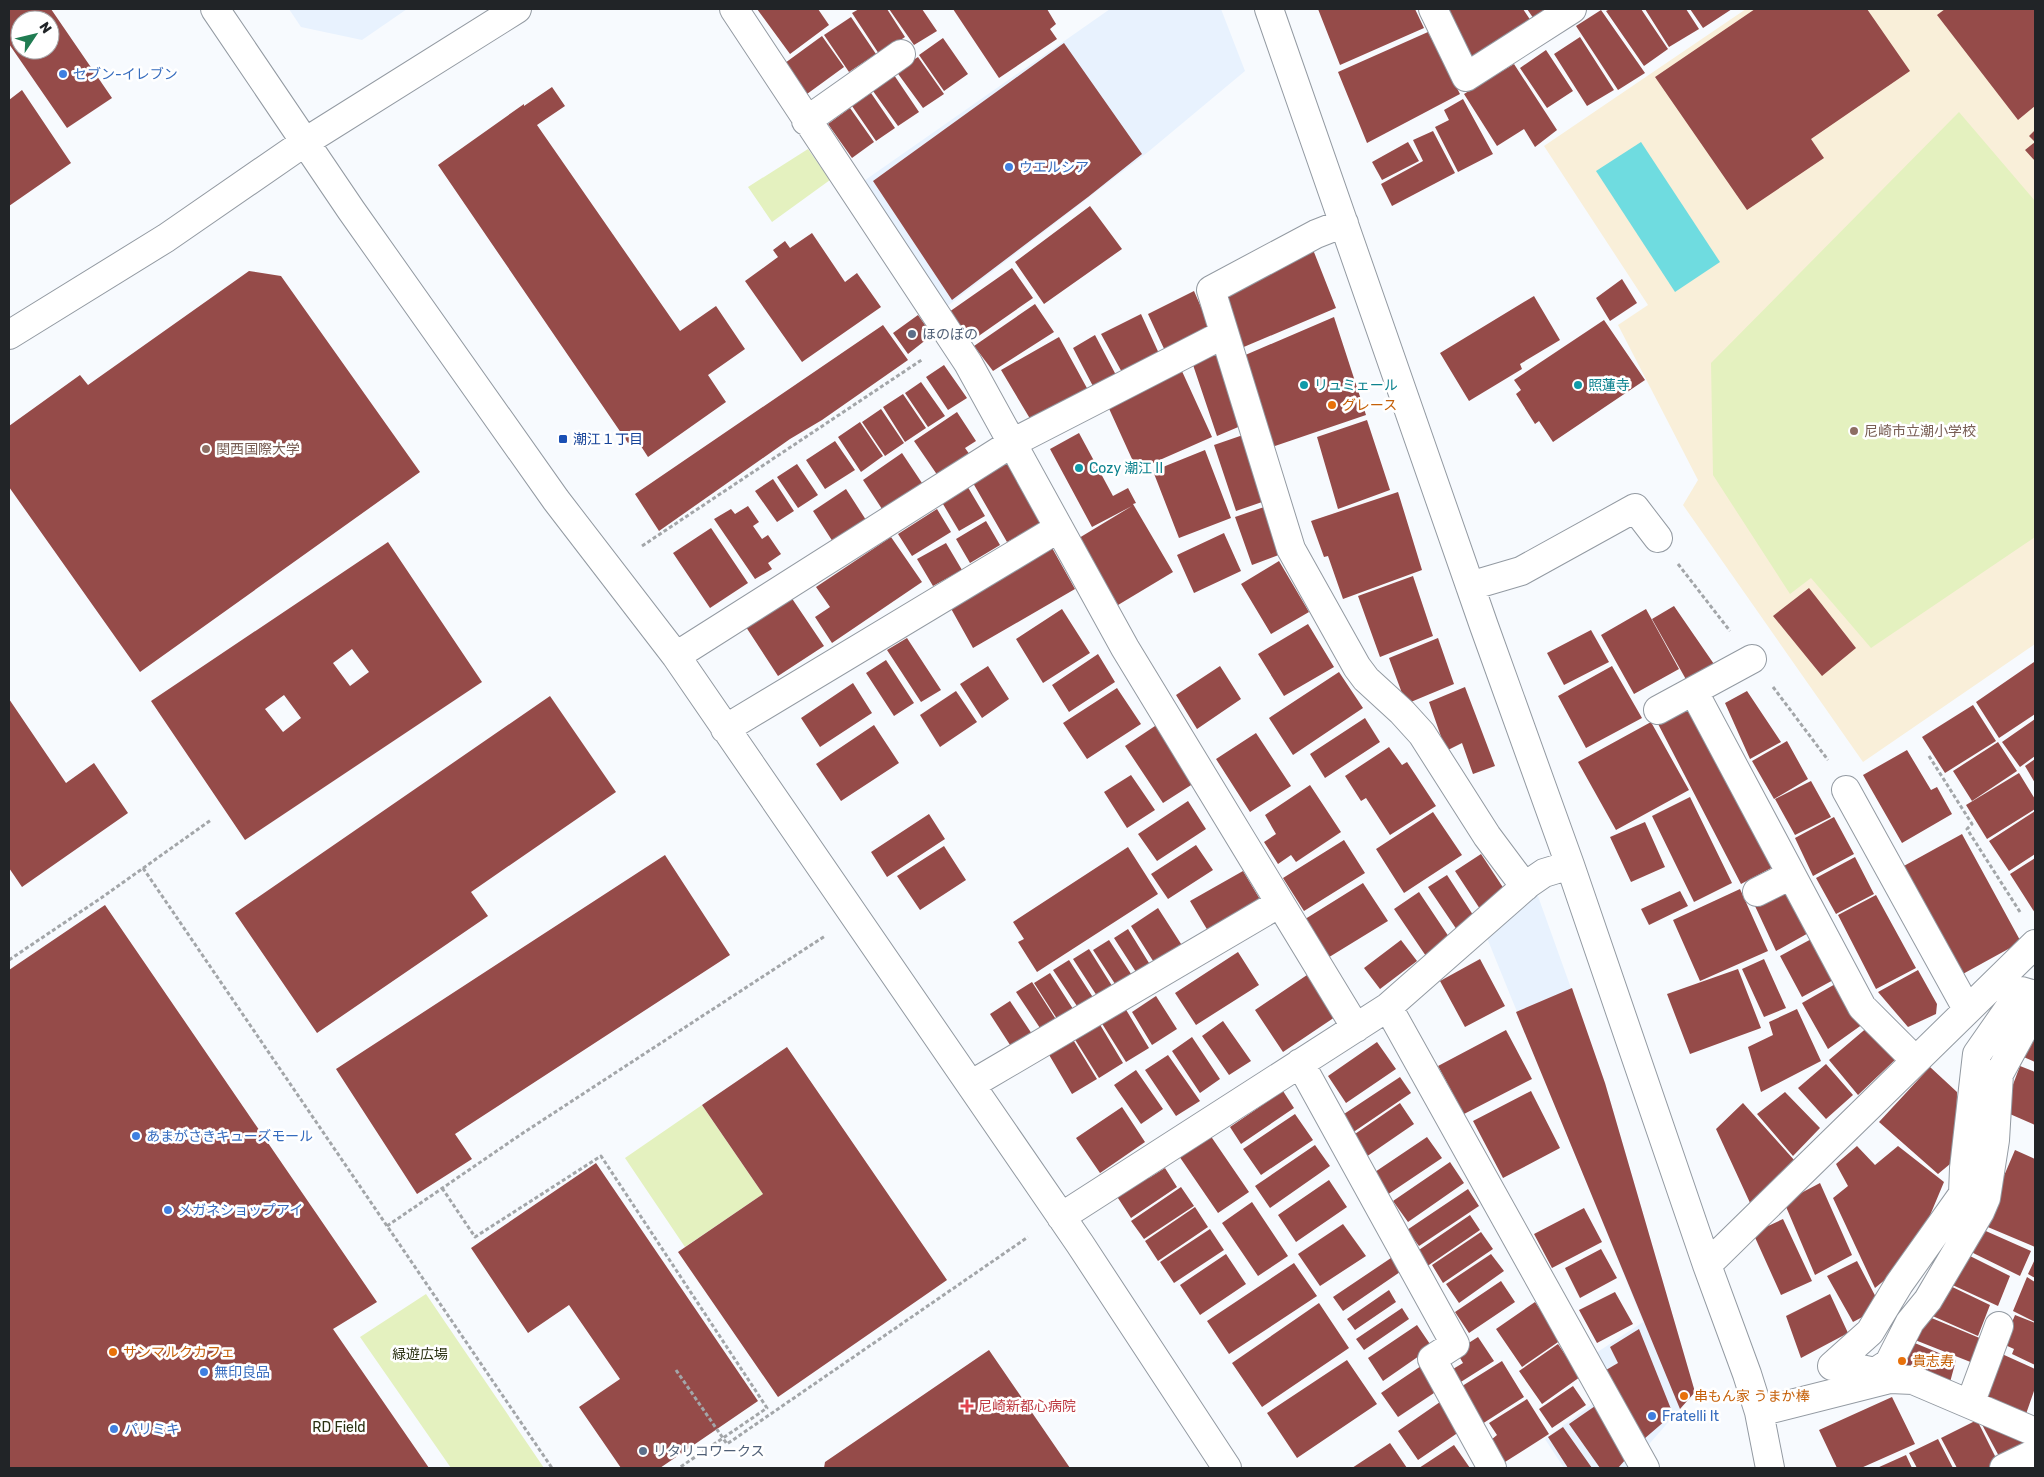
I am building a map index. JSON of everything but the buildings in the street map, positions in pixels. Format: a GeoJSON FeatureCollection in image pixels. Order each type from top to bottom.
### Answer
{"type":"FeatureCollection","features":[{"type":"Feature","properties":{"kind":"street"},"geometry":{"type":"LineString","coordinates":[[215,9],[305,142],[556,500],[676,656],[972,1084],[1086,1252],[1227,1468]]}},
{"type":"Feature","properties":{"kind":"street"},"geometry":{"type":"LineString","coordinates":[[11,331],[166,238],[305,142],[517,9]]}},
{"type":"Feature","properties":{"kind":"street"},"geometry":{"type":"LineString","coordinates":[[734,9],[806,121],[968,363],[1124,648],[1356,1028]]}},
{"type":"Feature","properties":{"kind":"street"},"geometry":{"type":"LineString","coordinates":[[1269,9],[1470,586],[1570,865],[1759,1412],[1767,1467]]}},
{"type":"Feature","properties":{"kind":"street"},"geometry":{"type":"LineString","coordinates":[[1432,9],[1466,77],[1572,9]]}},
{"type":"Feature","properties":{"kind":"street"},"geometry":{"type":"LineString","coordinates":[[806,121],[901,54]]}},
{"type":"Feature","properties":{"kind":"street"},"geometry":{"type":"LineString","coordinates":[[1344,223],[1316,234],[1211,290],[1291,549],[1366,679],[1402,712],[1422,734],[1487,836],[1526,887]]}},
{"type":"Feature","properties":{"kind":"street"},"geometry":{"type":"LineString","coordinates":[[676,656],[1012,443],[1224,334]]}},
{"type":"Feature","properties":{"kind":"street"},"geometry":{"type":"LineString","coordinates":[[1470,586],[1521,571],[1635,508],[1658,538]]}},
{"type":"Feature","properties":{"kind":"street"},"geometry":{"type":"LineString","coordinates":[[725,729],[1059,528]]}},
{"type":"Feature","properties":{"kind":"street"},"geometry":{"type":"LineString","coordinates":[[1658,710],[1752,659]]}},
{"type":"Feature","properties":{"kind":"street"},"geometry":{"type":"LineString","coordinates":[[1694,692],[1862,1007],[1915,1060]]}},
{"type":"Feature","properties":{"kind":"street"},"geometry":{"type":"LineString","coordinates":[[1846,790],[1967,1009]]}},
{"type":"Feature","properties":{"kind":"street"},"geometry":{"type":"LineString","coordinates":[[1061,1217],[1388,1007],[1544,872],[1570,865]]}},
{"type":"Feature","properties":{"kind":"street"},"geometry":{"type":"LineString","coordinates":[[1756,892],[1792,875]]}},
{"type":"Feature","properties":{"kind":"street"},"geometry":{"type":"LineString","coordinates":[[972,1084],[1280,903]]}},
{"type":"Feature","properties":{"kind":"street"},"geometry":{"type":"LineString","coordinates":[[1707,1265],[2010,968],[2030,931]]}},
{"type":"Feature","properties":{"kind":"street"},"geometry":{"type":"LineString","coordinates":[[2010,968],[2035,988]]}},
{"type":"Feature","properties":{"kind":"street"},"geometry":{"type":"LineString","coordinates":[[2035,995],[2021,991],[1977,1054],[1964,1168],[1963,1194],[1899,1284],[1870,1332],[1832,1366],[1875,1372],[1889,1362],[1910,1322],[1928,1300],[1980,1212],[1986,1198],[1996,1140],[1999,1074],[2035,1008]]}},
{"type":"Feature","properties":{"kind":"street"},"geometry":{"type":"LineString","coordinates":[[1388,1007],[1645,1468]]}},
{"type":"Feature","properties":{"kind":"street"},"geometry":{"type":"LineString","coordinates":[[1300,1063],[1455,1344],[1432,1359],[1492,1468]]}},
{"type":"Feature","properties":{"kind":"street"},"geometry":{"type":"LineString","coordinates":[[1970,1404],[1999,1326]]}},
{"type":"Feature","properties":{"kind":"street"},"geometry":{"type":"LineString","coordinates":[[1759,1412],[1890,1379],[1913,1380],[2035,1432]]}},
{"type":"Feature","properties":{"kind":"street"},"geometry":{"type":"LineString","coordinates":[[2004,1468],[2035,1453]]}},
{"type":"Feature","properties":{"kind":"path"},"geometry":{"type":"LineString","coordinates":[[642,546],[953,340]]}},
{"type":"Feature","properties":{"kind":"path"},"geometry":{"type":"LineString","coordinates":[[1928,756],[1972,824],[1967,829],[2030,931]]}},
{"type":"Feature","properties":{"kind":"path"},"geometry":{"type":"LineString","coordinates":[[9,960],[211,820]]}},
{"type":"Feature","properties":{"kind":"path"},"geometry":{"type":"LineString","coordinates":[[144,868],[552,1468]]}},
{"type":"Feature","properties":{"kind":"path"},"geometry":{"type":"LineString","coordinates":[[387,1226],[523,1133],[825,936]]}},
{"type":"Feature","properties":{"kind":"path"},"geometry":{"type":"LineString","coordinates":[[442,1188],[475,1237],[601,1156],[767,1408],[679,1468]]}},
{"type":"Feature","properties":{"kind":"path"},"geometry":{"type":"LineString","coordinates":[[676,1370],[727,1444],[1028,1237]]}},
{"type":"Feature","properties":{"kind":"shaded area"},"geometry":{"type":"Polygon","coordinates":[[[289,9],[407,9],[362,40],[301,27],[289,9]]]}},
{"type":"Feature","properties":{"kind":"shaded area","name":"ウエルシア"},"geometry":{"type":"Polygon","coordinates":[[[1110,9],[1221,9],[1245,71],[1148,152],[946,307],[861,183],[1110,9]]]}},
{"type":"Feature","properties":{"kind":"shaded area","name":"尼崎市立潮小学校"},"geometry":{"type":"Polygon","coordinates":[[[1746,9],[2035,9],[2035,644],[1863,762],[1683,505],[1698,480],[1618,325],[1648,305],[1544,146],[1746,9]]]}},
{"type":"Feature","properties":{"kind":"shaded area"},"geometry":{"type":"Polygon","coordinates":[[[1534,885],[1605,1083],[1695,1392],[1643,1451],[1590,1357],[1643,1322],[1485,933],[1534,885]]]}},
{"type":"Feature","properties":{"kind":"shaded area"},"geometry":{"type":"Polygon","coordinates":[[[1599,1399],[1635,1461],[1628,1468],[1564,1468],[1545,1439],[1599,1399]]]}},
{"type":"Feature","properties":{"kind":"green space"},"geometry":{"type":"Polygon","coordinates":[[[1959,112],[2035,201],[2035,537],[1871,648],[1811,578],[1790,594],[1713,475],[1711,363],[1959,112]]]}},
{"type":"Feature","properties":{"kind":"green space"},"geometry":{"type":"Polygon","coordinates":[[[808,149],[830,180],[772,222],[748,187],[808,149]]]}},
{"type":"Feature","properties":{"kind":"green space"},"geometry":{"type":"Polygon","coordinates":[[[702,1105],[763,1194],[685,1247],[625,1158],[702,1105]]]}},
{"type":"Feature","properties":{"kind":"green space","name":"緑遊広場"},"geometry":{"type":"Polygon","coordinates":[[[426,1294],[544,1468],[451,1468],[360,1337],[426,1294]]]}},
{"type":"Feature","properties":{"kind":"water"},"geometry":{"type":"Polygon","coordinates":[[[1641,142],[1720,262],[1675,292],[1596,171],[1641,142]]]}},
{"type":"Feature","properties":{"kind":"place","name":"セブン-イレブン"},"geometry":{"type":"Point","coordinates":[63,74]}},
{"type":"Feature","properties":{"kind":"place","name":"ウエルシア"},"geometry":{"type":"Point","coordinates":[1009,167]}},
{"type":"Feature","properties":{"kind":"place","name":"ほのぼの"},"geometry":{"type":"Point","coordinates":[912,334]}},
{"type":"Feature","properties":{"kind":"place","name":"リュミェール"},"geometry":{"type":"Point","coordinates":[1304,385]}},
{"type":"Feature","properties":{"kind":"place","name":"照蓮寺"},"geometry":{"type":"Point","coordinates":[1578,385]}},
{"type":"Feature","properties":{"kind":"place","name":"グレース"},"geometry":{"type":"Point","coordinates":[1332,405]}},
{"type":"Feature","properties":{"kind":"place","name":"尼崎市立潮小学校"},"geometry":{"type":"Point","coordinates":[1854,431]}},
{"type":"Feature","properties":{"kind":"place","name":"潮江１丁目"},"geometry":{"type":"Point","coordinates":[563,439]}},
{"type":"Feature","properties":{"kind":"place","name":"関西国際大学"},"geometry":{"type":"Point","coordinates":[206,449]}},
{"type":"Feature","properties":{"kind":"place","name":"Cozy 潮江Ⅱ"},"geometry":{"type":"Point","coordinates":[1079,468]}},
{"type":"Feature","properties":{"kind":"place","name":"あまがさきキューズモール"},"geometry":{"type":"Point","coordinates":[136,1136]}},
{"type":"Feature","properties":{"kind":"place","name":"メガネショップアイ"},"geometry":{"type":"Point","coordinates":[168,1210]}},
{"type":"Feature","properties":{"kind":"place","name":"サンマルクカフェ"},"geometry":{"type":"Point","coordinates":[113,1352]}},
{"type":"Feature","properties":{"kind":"place","name":"貴志寿"},"geometry":{"type":"Point","coordinates":[1902,1361]}},
{"type":"Feature","properties":{"kind":"place","name":"無印良品"},"geometry":{"type":"Point","coordinates":[204,1372]}},
{"type":"Feature","properties":{"kind":"place","name":"串もん家 うまか棒"},"geometry":{"type":"Point","coordinates":[1684,1396]}},
{"type":"Feature","properties":{"kind":"place","name":"尼崎新都心病院"},"geometry":{"type":"Point","coordinates":[967,1406]}},
{"type":"Feature","properties":{"kind":"place","name":"Fratelli It"},"geometry":{"type":"Point","coordinates":[1652,1416]}},
{"type":"Feature","properties":{"kind":"place","name":"パリミキ"},"geometry":{"type":"Point","coordinates":[114,1429]}},
{"type":"Feature","properties":{"kind":"place","name":"リタリコワークス"},"geometry":{"type":"Point","coordinates":[643,1451]}},
{"type":"Feature","properties":{"kind":"park label","name":"RD Field"},"geometry":{"type":"Point","coordinates":[339,1427]}}]}
